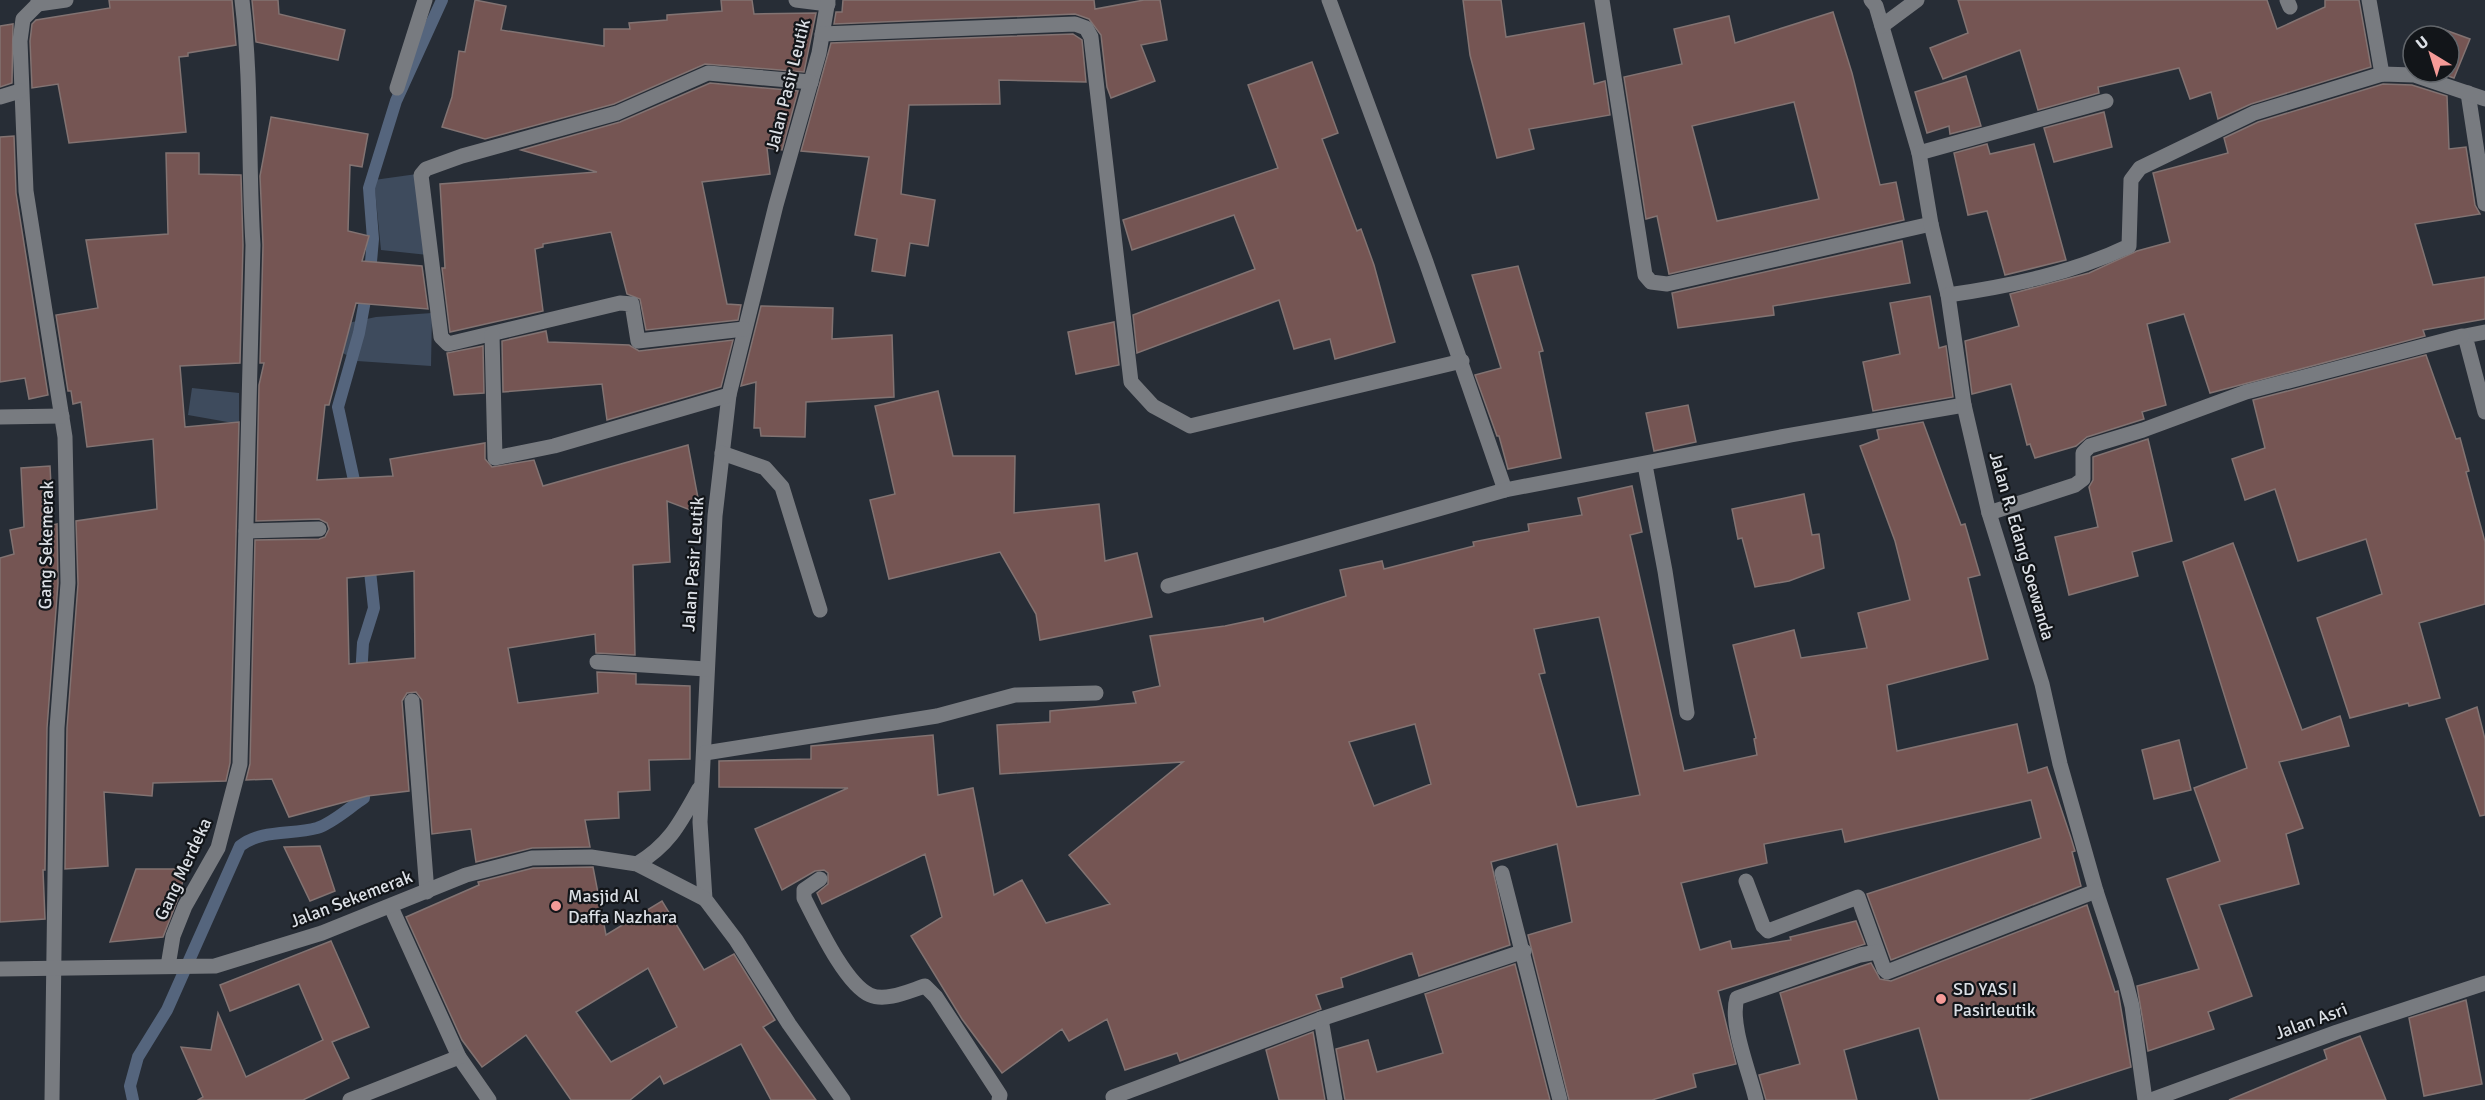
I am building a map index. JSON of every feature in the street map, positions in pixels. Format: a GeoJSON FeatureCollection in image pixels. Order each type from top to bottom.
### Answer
{"type":"FeatureCollection","features":[{"type":"Feature","properties":{"kind":"street"},"geometry":{"type":"LineString","coordinates":[[38,2],[66,0]]}},
{"type":"Feature","properties":{"kind":"street","name":"Gang Merdeka"},"geometry":{"type":"LineString","coordinates":[[174,966],[173,936],[185,906],[218,848],[236,788],[240,764],[253,245],[249,190],[250,98],[242,0]]}},
{"type":"Feature","properties":{"kind":"street"},"geometry":{"type":"LineString","coordinates":[[398,88],[425,0]]}},
{"type":"Feature","properties":{"kind":"street"},"geometry":{"type":"LineString","coordinates":[[796,0],[828,2]]}},
{"type":"Feature","properties":{"kind":"street"},"geometry":{"type":"LineString","coordinates":[[1329,0],[1462,362],[1505,490]]}},
{"type":"Feature","properties":{"kind":"street"},"geometry":{"type":"LineString","coordinates":[[1602,0],[1645,275],[1651,282],[1667,284],[1931,224]]}},
{"type":"Feature","properties":{"kind":"street","name":"Jalan R. Edang Soewanda"},"geometry":{"type":"LineString","coordinates":[[1871,0],[1882,26],[1918,153],[1931,224],[1948,295],[1964,405],[1989,513],[2042,684],[2061,764],[2096,891],[2132,1006],[2145,1100]]}},
{"type":"Feature","properties":{"kind":"street"},"geometry":{"type":"LineString","coordinates":[[1882,26],[1917,0]]}},
{"type":"Feature","properties":{"kind":"street"},"geometry":{"type":"LineString","coordinates":[[2369,0],[2382,74]]}},
{"type":"Feature","properties":{"kind":"street","name":"Gang Sekemerak"},"geometry":{"type":"LineString","coordinates":[[38,2],[23,19],[20,91],[26,191],[62,416],[67,467],[68,583],[57,728],[52,1100]]}},
{"type":"Feature","properties":{"kind":"street","name":"Jalan Pasir Leutik"},"geometry":{"type":"LineString","coordinates":[[705,899],[700,786],[705,753],[706,669],[715,516],[729,395],[744,329],[811,82],[828,2]]}},
{"type":"Feature","properties":{"kind":"street"},"geometry":{"type":"LineString","coordinates":[[822,34],[1075,24],[1086,28],[1091,37],[1131,382],[1153,405],[1190,426],[1462,362]]}},
{"type":"Feature","properties":{"kind":"street"},"geometry":{"type":"LineString","coordinates":[[744,329],[638,341],[632,304],[620,303],[448,344],[441,337],[421,175],[426,169],[617,112],[708,73],[811,82]]}},
{"type":"Feature","properties":{"kind":"street"},"geometry":{"type":"LineString","coordinates":[[1948,295],[2009,286],[2106,257],[2129,246],[2131,180],[2140,168],[2254,113],[2382,74],[2414,75],[2485,99]]}},
{"type":"Feature","properties":{"kind":"street"},"geometry":{"type":"LineString","coordinates":[[0,97],[20,91]]}},
{"type":"Feature","properties":{"kind":"street"},"geometry":{"type":"LineString","coordinates":[[2468,93],[2485,204]]}},
{"type":"Feature","properties":{"kind":"street"},"geometry":{"type":"LineString","coordinates":[[1918,153],[2106,102]]}},
{"type":"Feature","properties":{"kind":"street"},"geometry":{"type":"LineString","coordinates":[[2485,332],[2465,336],[2485,412]]}},
{"type":"Feature","properties":{"kind":"street"},"geometry":{"type":"LineString","coordinates":[[492,335],[495,458],[554,446],[729,395]]}},
{"type":"Feature","properties":{"kind":"street"},"geometry":{"type":"LineString","coordinates":[[1989,513],[2075,485],[2083,479],[2083,453],[2090,446],[2143,430],[2246,392],[2462,336]]}},
{"type":"Feature","properties":{"kind":"street"},"geometry":{"type":"LineString","coordinates":[[1168,585],[1505,490],[1645,465],[1791,435],[1964,405]]}},
{"type":"Feature","properties":{"kind":"street"},"geometry":{"type":"LineString","coordinates":[[0,417],[62,416]]}},
{"type":"Feature","properties":{"kind":"street"},"geometry":{"type":"LineString","coordinates":[[722,453],[765,468],[783,487],[820,610]]}},
{"type":"Feature","properties":{"kind":"street"},"geometry":{"type":"LineString","coordinates":[[1645,465],[1687,713]]}},
{"type":"Feature","properties":{"kind":"street"},"geometry":{"type":"LineString","coordinates":[[246,531],[319,529]]}},
{"type":"Feature","properties":{"kind":"street"},"geometry":{"type":"LineString","coordinates":[[597,662],[706,669]]}},
{"type":"Feature","properties":{"kind":"street"},"geometry":{"type":"LineString","coordinates":[[705,753],[937,716],[1015,694],[1095,693]]}},
{"type":"Feature","properties":{"kind":"street"},"geometry":{"type":"LineString","coordinates":[[412,701],[427,892]]}},
{"type":"Feature","properties":{"kind":"street"},"geometry":{"type":"LineString","coordinates":[[637,864],[658,851],[676,831],[700,786]]}},
{"type":"Feature","properties":{"kind":"street","name":"Jalan Sekemerak"},"geometry":{"type":"LineString","coordinates":[[0,969],[215,966],[322,933],[466,875],[532,858],[591,857],[637,864],[705,899]]}},
{"type":"Feature","properties":{"kind":"street"},"geometry":{"type":"LineString","coordinates":[[1502,873],[1524,951],[1560,1100]]}},
{"type":"Feature","properties":{"kind":"street"},"geometry":{"type":"LineString","coordinates":[[820,879],[804,890],[804,898],[845,972],[869,995],[887,997],[925,986],[936,997],[1000,1095],[999,1100]]}},
{"type":"Feature","properties":{"kind":"street"},"geometry":{"type":"LineString","coordinates":[[1746,881],[1763,926],[1768,931],[1858,897],[1877,952],[1887,972],[2096,891]]}},
{"type":"Feature","properties":{"kind":"street"},"geometry":{"type":"LineString","coordinates":[[705,899],[736,940],[789,1024],[843,1100]]}},
{"type":"Feature","properties":{"kind":"street"},"geometry":{"type":"LineString","coordinates":[[391,907],[459,1057],[489,1100]]}},
{"type":"Feature","properties":{"kind":"street"},"geometry":{"type":"LineString","coordinates":[[1114,1100],[1113,1098],[1321,1019],[1524,951]]}},
{"type":"Feature","properties":{"kind":"street"},"geometry":{"type":"LineString","coordinates":[[1756,1100],[1735,1017],[1734,1008],[1737,998],[1860,955],[1877,952]]}},
{"type":"Feature","properties":{"kind":"street","name":"Jalan Asri"},"geometry":{"type":"LineString","coordinates":[[2151,1100],[2337,1032],[2485,983]]}},
{"type":"Feature","properties":{"kind":"street"},"geometry":{"type":"LineString","coordinates":[[1321,1019],[1335,1100]]}},
{"type":"Feature","properties":{"kind":"street"},"geometry":{"type":"LineString","coordinates":[[350,1100],[459,1057]]}},
{"type":"Feature","properties":{"kind":"shaded area"},"geometry":{"type":"Polygon","coordinates":[[[417,174],[428,255],[381,250],[374,180],[417,174]]]}},
{"type":"Feature","properties":{"kind":"shaded area"},"geometry":{"type":"Polygon","coordinates":[[[432,313],[431,366],[357,361],[306,332],[376,317],[432,313]]]}},
{"type":"Feature","properties":{"kind":"shaded area"},"geometry":{"type":"Polygon","coordinates":[[[192,388],[239,393],[239,424],[188,415],[192,388]]]}},
{"type":"Feature","properties":{"kind":"building"},"geometry":{"type":"Polygon","coordinates":[[[109,0],[232,0],[236,45],[188,53],[188,56],[179,57],[186,132],[69,143],[58,84],[32,88],[30,41],[32,24],[36,20],[110,8],[109,0]]]}},
{"type":"Feature","properties":{"kind":"building"},"geometry":{"type":"Polygon","coordinates":[[[252,0],[278,0],[279,14],[345,30],[338,60],[256,42],[252,0]]]}},
{"type":"Feature","properties":{"kind":"building"},"geometry":{"type":"Polygon","coordinates":[[[475,0],[506,6],[501,30],[604,46],[604,29],[630,29],[629,23],[667,20],[667,15],[722,11],[721,0],[752,0],[754,14],[816,13],[804,72],[705,64],[614,104],[485,139],[442,127],[452,97],[459,51],[465,52],[475,0]]]}},
{"type":"Feature","properties":{"kind":"building"},"geometry":{"type":"Polygon","coordinates":[[[843,0],[1094,0],[1095,9],[1144,0],[1160,0],[1167,40],[1141,45],[1155,81],[1111,98],[1107,87],[1101,35],[1089,19],[1075,14],[834,24],[836,12],[842,12],[843,0]]]}},
{"type":"Feature","properties":{"kind":"building"},"geometry":{"type":"Polygon","coordinates":[[[1463,0],[1501,0],[1506,37],[1584,23],[1594,84],[1605,81],[1610,115],[1529,129],[1534,149],[1497,158],[1470,55],[1463,0]]]}},
{"type":"Feature","properties":{"kind":"building"},"geometry":{"type":"Polygon","coordinates":[[[1958,0],[2267,0],[2277,29],[2325,7],[2325,0],[2359,0],[2371,67],[2251,104],[2218,119],[2211,92],[2190,99],[2179,68],[2098,87],[2099,93],[2038,110],[2020,50],[1943,79],[1930,48],[1968,33],[1958,0]]]}},
{"type":"Feature","properties":{"kind":"building"},"geometry":{"type":"Polygon","coordinates":[[[1833,12],[1852,73],[1880,185],[1896,182],[1904,220],[1669,274],[1657,216],[1646,219],[1624,77],[1682,64],[1674,29],[1729,16],[1735,43],[1833,12]],[[1794,102],[1692,126],[1717,221],[1819,199],[1794,102]]]}},
{"type":"Feature","properties":{"kind":"building"},"geometry":{"type":"Polygon","coordinates":[[[13,24],[12,83],[0,87],[0,26],[13,24]]]}},
{"type":"Feature","properties":{"kind":"building"},"geometry":{"type":"Polygon","coordinates":[[[1073,34],[1082,40],[1086,82],[999,80],[1000,104],[909,105],[901,194],[935,200],[928,246],[910,243],[905,276],[872,271],[877,239],[855,235],[869,157],[801,151],[831,43],[1073,34]]]}},
{"type":"Feature","properties":{"kind":"building"},"geometry":{"type":"Polygon","coordinates":[[[2461,36],[2470,39],[2461,61],[2461,36]]]}},
{"type":"Feature","properties":{"kind":"building"},"geometry":{"type":"Polygon","coordinates":[[[1312,62],[1338,133],[1322,139],[1357,231],[1361,229],[1374,265],[1395,342],[1335,359],[1330,339],[1294,349],[1279,300],[1137,353],[1133,315],[1255,269],[1234,215],[1132,250],[1123,220],[1278,168],[1248,85],[1312,62]]]}},
{"type":"Feature","properties":{"kind":"building"},"geometry":{"type":"Polygon","coordinates":[[[1966,76],[1981,126],[1950,134],[1949,126],[1927,133],[1915,92],[1966,76]]]}},
{"type":"Feature","properties":{"kind":"building"},"geometry":{"type":"Polygon","coordinates":[[[710,83],[798,91],[782,150],[767,148],[770,174],[702,182],[727,304],[741,305],[738,320],[646,330],[640,299],[627,294],[611,232],[543,244],[543,247],[535,249],[543,311],[450,332],[442,268],[445,268],[440,184],[597,172],[521,150],[620,122],[710,83]]]}},
{"type":"Feature","properties":{"kind":"building"},"geometry":{"type":"Polygon","coordinates":[[[2383,84],[2412,85],[2447,96],[2449,149],[2466,147],[2475,205],[2480,214],[2415,224],[2433,285],[2485,277],[2485,319],[2423,330],[2425,336],[2210,393],[2184,314],[2147,324],[2166,405],[2142,412],[2144,419],[2087,437],[2076,446],[2035,458],[2030,444],[2027,445],[2011,384],[1972,394],[1965,341],[2019,326],[2010,294],[2089,273],[2137,251],[2170,242],[2153,173],[2228,153],[2224,138],[2258,122],[2383,84]]]}},
{"type":"Feature","properties":{"kind":"building"},"geometry":{"type":"Polygon","coordinates":[[[2104,112],[2112,147],[2054,162],[2044,128],[2104,112]]]}},
{"type":"Feature","properties":{"kind":"building"},"geometry":{"type":"Polygon","coordinates":[[[271,117],[368,134],[362,167],[350,165],[348,231],[369,236],[362,261],[422,266],[428,309],[356,303],[329,405],[325,405],[317,480],[393,476],[390,459],[485,443],[485,459],[492,467],[534,460],[543,486],[688,445],[701,514],[667,501],[670,562],[633,565],[635,655],[596,653],[595,634],[508,648],[518,703],[598,693],[597,672],[636,674],[636,684],[690,686],[690,759],[649,760],[650,790],[618,792],[619,818],[585,820],[590,847],[532,848],[476,862],[471,829],[432,834],[422,700],[416,692],[407,693],[402,701],[409,791],[367,796],[289,817],[272,779],[246,780],[250,764],[255,540],[319,539],[325,537],[329,529],[327,523],[319,519],[256,521],[259,385],[264,363],[260,363],[263,245],[260,176],[271,117]],[[414,571],[347,578],[349,664],[415,658],[414,571]]]}},
{"type":"Feature","properties":{"kind":"building"},"geometry":{"type":"Polygon","coordinates":[[[14,136],[16,193],[48,395],[29,399],[25,378],[0,382],[0,137],[14,136]]]}},
{"type":"Feature","properties":{"kind":"building"},"geometry":{"type":"Polygon","coordinates":[[[1987,144],[1990,154],[2034,144],[2066,260],[2005,275],[1987,211],[1968,215],[1954,153],[1987,144]]]}},
{"type":"Feature","properties":{"kind":"building"},"geometry":{"type":"Polygon","coordinates":[[[166,153],[199,153],[199,174],[241,175],[243,245],[240,363],[180,366],[185,427],[239,422],[230,763],[226,781],[153,783],[152,796],[104,792],[108,866],[65,869],[67,728],[78,584],[76,521],[157,509],[153,439],[87,447],[81,402],[73,404],[71,391],[68,391],[56,315],[98,308],[86,240],[168,234],[166,153]]]}},
{"type":"Feature","properties":{"kind":"building"},"geometry":{"type":"Polygon","coordinates":[[[1902,241],[1910,283],[1773,306],[1774,315],[1678,328],[1672,293],[1902,241]]]}},
{"type":"Feature","properties":{"kind":"building"},"geometry":{"type":"Polygon","coordinates":[[[1518,266],[1543,351],[1539,352],[1561,458],[1508,469],[1499,436],[1497,436],[1475,375],[1501,368],[1472,275],[1518,266]]]}},
{"type":"Feature","properties":{"kind":"building"},"geometry":{"type":"Polygon","coordinates":[[[1930,296],[1939,348],[1946,346],[1953,397],[1873,411],[1863,362],[1900,354],[1890,303],[1930,296]]]}},
{"type":"Feature","properties":{"kind":"building"},"geometry":{"type":"Polygon","coordinates":[[[761,306],[833,308],[832,339],[892,335],[894,397],[806,402],[805,437],[761,436],[760,428],[754,428],[756,382],[741,386],[761,306]]]}},
{"type":"Feature","properties":{"kind":"building"},"geometry":{"type":"Polygon","coordinates":[[[1114,322],[1119,365],[1076,374],[1068,332],[1114,322]]]}},
{"type":"Feature","properties":{"kind":"building"},"geometry":{"type":"Polygon","coordinates":[[[546,331],[548,342],[629,345],[639,351],[733,340],[721,387],[607,420],[602,384],[503,392],[502,341],[546,331]]]}},
{"type":"Feature","properties":{"kind":"building"},"geometry":{"type":"Polygon","coordinates":[[[483,346],[484,393],[454,395],[447,353],[483,346]]]}},
{"type":"Feature","properties":{"kind":"building"},"geometry":{"type":"Polygon","coordinates":[[[2426,355],[2456,439],[2460,438],[2469,471],[2466,472],[2485,542],[2485,604],[2419,623],[2440,698],[2409,706],[2408,703],[2350,718],[2317,618],[2382,594],[2366,539],[2298,561],[2275,489],[2245,500],[2232,459],[2265,448],[2253,400],[2426,355]]]}},
{"type":"Feature","properties":{"kind":"building"},"geometry":{"type":"Polygon","coordinates":[[[938,391],[953,456],[1015,456],[1014,513],[1099,504],[1105,561],[1137,553],[1152,617],[1040,640],[1036,614],[1000,552],[889,579],[870,500],[895,494],[875,406],[938,391]]]}},
{"type":"Feature","properties":{"kind":"building"},"geometry":{"type":"Polygon","coordinates":[[[1688,405],[1696,442],[1654,451],[1646,413],[1688,405]]]}},
{"type":"Feature","properties":{"kind":"building"},"geometry":{"type":"Polygon","coordinates":[[[1923,422],[1961,525],[1965,524],[1980,575],[1968,578],[1988,659],[1887,685],[1897,751],[2017,724],[2028,773],[2047,767],[2075,851],[2072,852],[2081,886],[1891,960],[1867,894],[2041,838],[2031,800],[1845,842],[1842,829],[1764,844],[1767,863],[1681,883],[1700,950],[1730,941],[1732,949],[1791,940],[1790,937],[1856,921],[1865,944],[1718,991],[1736,1064],[1693,1074],[1696,1087],[1652,1100],[1569,1100],[1528,935],[1572,922],[1557,844],[1491,862],[1510,945],[1419,976],[1412,953],[1341,978],[1343,987],[1316,995],[1321,1009],[1180,1061],[1177,1053],[1125,1070],[1107,1019],[1069,1041],[1062,1029],[1002,1073],[962,1019],[911,936],[942,917],[925,854],[822,904],[817,893],[828,884],[828,873],[824,870],[815,871],[782,890],[755,829],[848,788],[719,787],[719,761],[811,759],[811,746],[933,735],[938,795],[973,788],[994,895],[1022,880],[1046,923],[1110,904],[1069,855],[1183,762],[1000,774],[997,725],[1050,722],[1050,711],[1136,703],[1133,692],[1160,686],[1150,636],[1225,626],[1263,618],[1264,622],[1346,596],[1340,570],[1382,561],[1384,569],[1474,546],[1473,542],[1529,531],[1528,524],[1582,515],[1578,498],[1632,486],[1642,532],[1630,535],[1684,771],[1757,755],[1754,739],[1756,738],[1733,645],[1794,630],[1801,658],[1867,648],[1858,613],[1910,600],[1895,541],[1860,446],[1879,439],[1877,430],[1923,422]],[[1599,617],[1534,629],[1545,673],[1539,674],[1577,807],[1640,795],[1599,617]],[[1415,724],[1349,742],[1374,806],[1431,784],[1415,724]]]}},
{"type":"Feature","properties":{"kind":"building"},"geometry":{"type":"Polygon","coordinates":[[[2148,439],[2172,541],[2132,552],[2138,576],[2069,595],[2055,537],[2098,527],[2089,487],[2093,480],[2093,457],[2148,439]]]}},
{"type":"Feature","properties":{"kind":"building"},"geometry":{"type":"Polygon","coordinates":[[[50,466],[53,525],[57,524],[58,583],[47,728],[45,870],[43,870],[45,919],[0,922],[0,558],[14,554],[10,530],[24,527],[21,468],[50,466]]]}},
{"type":"Feature","properties":{"kind":"building"},"geometry":{"type":"Polygon","coordinates":[[[1804,494],[1812,535],[1819,534],[1824,568],[1789,581],[1755,587],[1742,538],[1738,539],[1732,509],[1804,494]]]}},
{"type":"Feature","properties":{"kind":"building"},"geometry":{"type":"Polygon","coordinates":[[[2233,543],[2302,730],[2340,716],[2349,746],[2279,762],[2303,828],[2286,834],[2299,884],[2219,905],[2252,996],[2208,1012],[2214,1029],[2148,1051],[2137,986],[2199,969],[2167,879],[2220,861],[2194,788],[2247,768],[2183,562],[2233,543]]]}},
{"type":"Feature","properties":{"kind":"building"},"geometry":{"type":"Polygon","coordinates":[[[2477,707],[2485,739],[2485,815],[2480,816],[2446,719],[2477,707]]]}},
{"type":"Feature","properties":{"kind":"building"},"geometry":{"type":"Polygon","coordinates":[[[2179,740],[2191,790],[2154,799],[2142,750],[2179,740]]]}},
{"type":"Feature","properties":{"kind":"building"},"geometry":{"type":"Polygon","coordinates":[[[320,846],[335,891],[310,901],[284,847],[320,846]]]}},
{"type":"Feature","properties":{"kind":"building"},"geometry":{"type":"Polygon","coordinates":[[[593,867],[606,935],[662,901],[704,970],[734,954],[775,1020],[763,1027],[816,1100],[771,1100],[741,1044],[664,1084],[660,1076],[630,1100],[571,1100],[526,1035],[482,1067],[462,1040],[406,917],[479,885],[478,882],[533,868],[593,867]],[[648,968],[576,1012],[611,1062],[677,1027],[648,968]]]}},
{"type":"Feature","properties":{"kind":"building"},"geometry":{"type":"Polygon","coordinates":[[[136,869],[186,869],[179,896],[163,937],[110,942],[136,869]]]}},
{"type":"Feature","properties":{"kind":"building"},"geometry":{"type":"Polygon","coordinates":[[[2087,905],[2115,992],[2118,991],[2131,1067],[2028,1100],[1939,1100],[1919,1028],[1844,1050],[1857,1100],[1766,1100],[1759,1075],[1800,1064],[1780,993],[1871,963],[1880,979],[1891,981],[2087,905]]]}},
{"type":"Feature","properties":{"kind":"building"},"geometry":{"type":"Polygon","coordinates":[[[331,941],[369,1027],[332,1042],[349,1078],[303,1100],[198,1100],[203,1097],[181,1047],[211,1050],[218,1013],[246,1077],[323,1040],[299,984],[230,1011],[220,985],[331,941]]]}},
{"type":"Feature","properties":{"kind":"building"},"geometry":{"type":"Polygon","coordinates":[[[1515,964],[1550,1100],[1345,1100],[1336,1049],[1368,1040],[1377,1072],[1443,1053],[1425,994],[1515,964]]]}},
{"type":"Feature","properties":{"kind":"building"},"geometry":{"type":"Polygon","coordinates":[[[2466,1000],[2482,1084],[2424,1096],[2409,1018],[2466,1000]]]}},
{"type":"Feature","properties":{"kind":"building"},"geometry":{"type":"Polygon","coordinates":[[[1313,1032],[1325,1100],[1279,1100],[1266,1050],[1313,1032]]]}},
{"type":"Feature","properties":{"kind":"building"},"geometry":{"type":"Polygon","coordinates":[[[2360,1036],[2386,1100],[2229,1100],[2327,1059],[2324,1050],[2360,1036]]]}},
{"type":"Feature","properties":{"kind":"waterway"},"geometry":{"type":"LineString","coordinates":[[357,494],[338,407],[359,333],[370,273],[373,239],[369,188],[396,101],[442,0]]}},
{"type":"Feature","properties":{"kind":"waterway"},"geometry":{"type":"LineString","coordinates":[[361,677],[363,643],[374,608],[369,562]]}},
{"type":"Feature","properties":{"kind":"waterway"},"geometry":{"type":"LineString","coordinates":[[133,1100],[130,1086],[138,1057],[167,1010],[240,846],[258,837],[317,828],[329,822],[364,798],[363,781]]}},
{"type":"Feature","properties":{"kind":"place","name":"Masjid Al Daffa Nazhara"},"geometry":{"type":"Point","coordinates":[556,906]}},
{"type":"Feature","properties":{"kind":"place","name":"SD YAS I Pasirleutik"},"geometry":{"type":"Point","coordinates":[1941,999]}}]}
